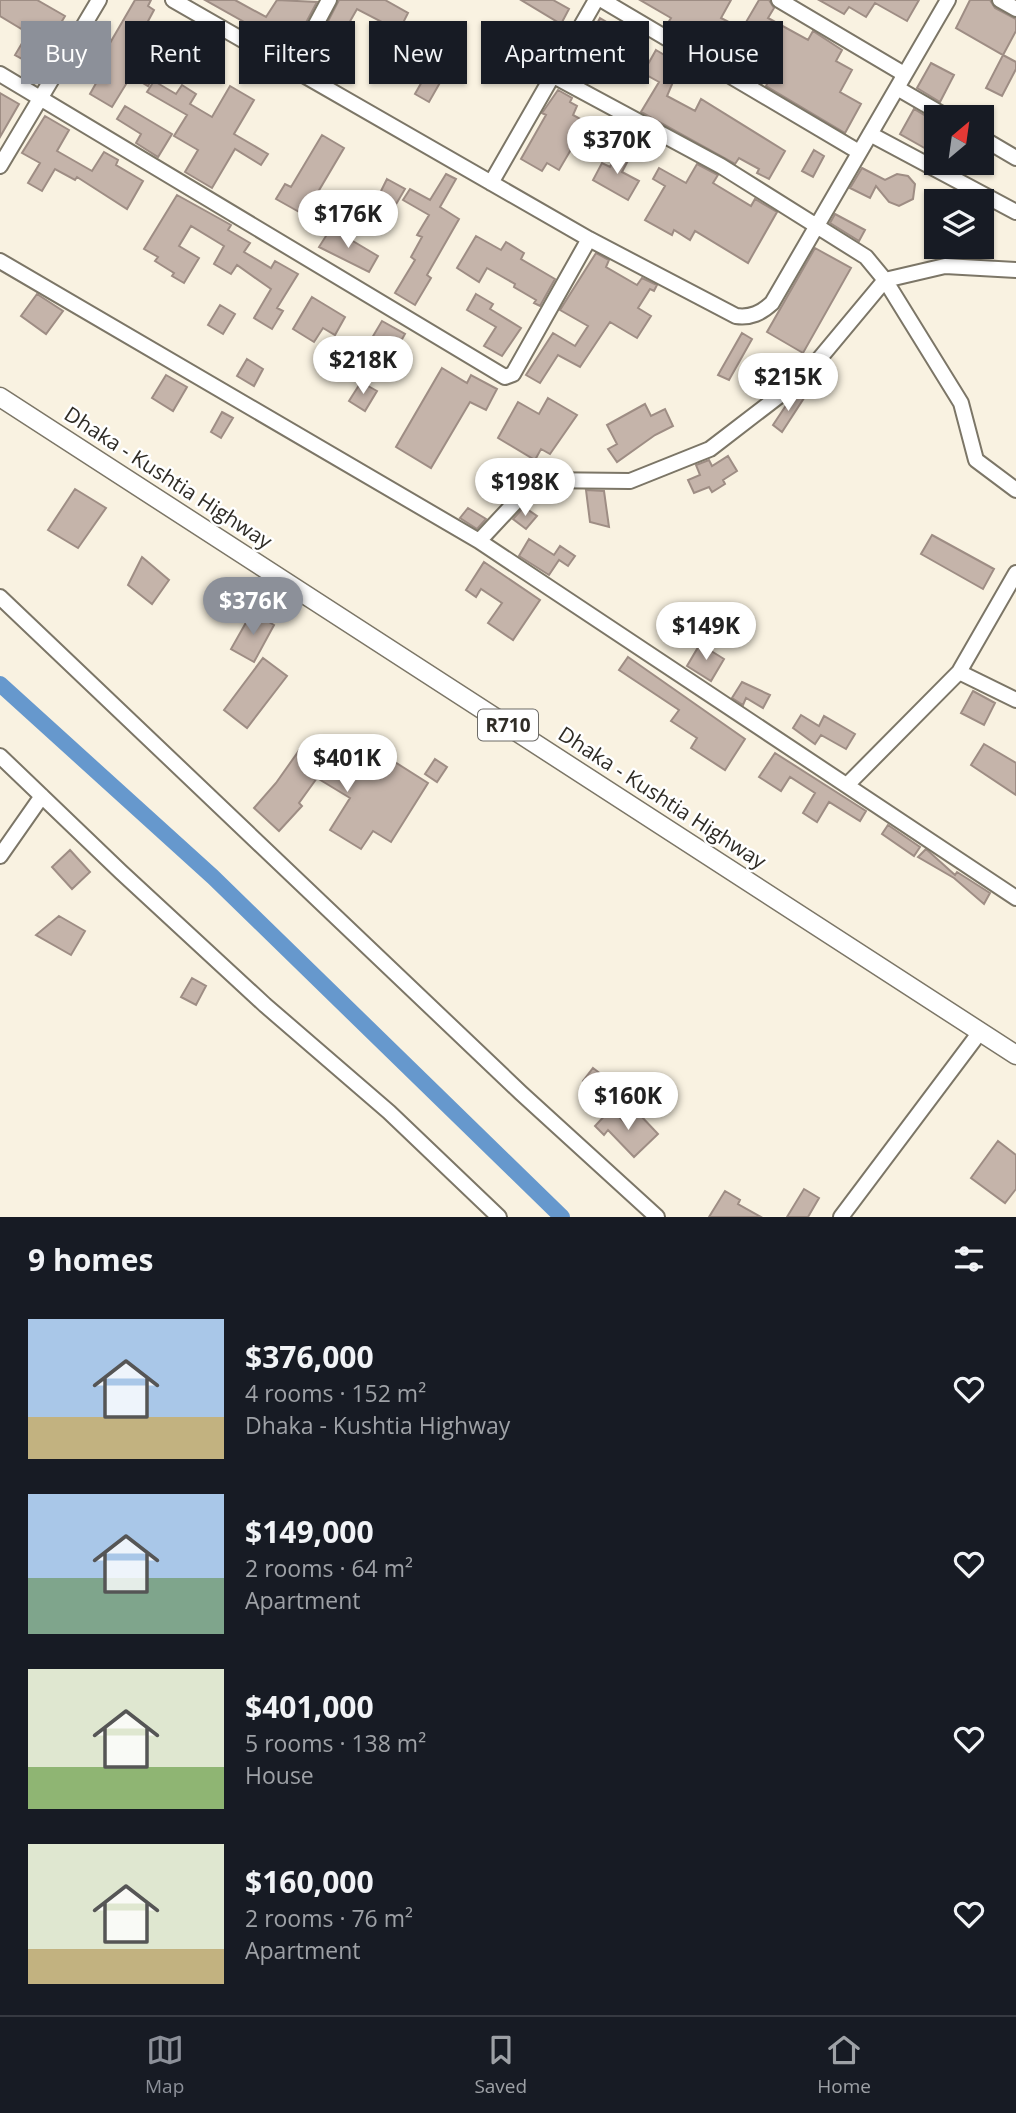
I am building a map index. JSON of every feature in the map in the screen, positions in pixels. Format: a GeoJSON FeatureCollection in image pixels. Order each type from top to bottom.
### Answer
{"type":"FeatureCollection","features":[{"type":"Feature","properties":{"kind":"main road","name":"Dhaka - Kushtia Highway"},"geometry":{"type":"LineString","coordinates":[[0,397],[1016,1055]]}},
{"type":"Feature","properties":{"kind":"street"},"geometry":{"type":"LineString","coordinates":[[0,166],[99,0]]}},
{"type":"Feature","properties":{"kind":"street"},"geometry":{"type":"LineString","coordinates":[[318,21],[329,0]]}},
{"type":"Feature","properties":{"kind":"street"},"geometry":{"type":"LineString","coordinates":[[584,21],[596,0]]}},
{"type":"Feature","properties":{"kind":"street"},"geometry":{"type":"LineString","coordinates":[[602,0],[859,152]]}},
{"type":"Feature","properties":{"kind":"street"},"geometry":{"type":"LineString","coordinates":[[779,0],[904,75]]}},
{"type":"Feature","properties":{"kind":"street"},"geometry":{"type":"LineString","coordinates":[[1000,0],[1016,9]]}},
{"type":"Feature","properties":{"kind":"street"},"geometry":{"type":"LineString","coordinates":[[318,84],[589,239],[736,316],[745,317],[764,311],[772,303],[946,1]]}},
{"type":"Feature","properties":{"kind":"street"},"geometry":{"type":"LineString","coordinates":[[180,2],[239,37]]}},
{"type":"Feature","properties":{"kind":"street"},"geometry":{"type":"LineString","coordinates":[[0,75],[505,377],[513,374],[589,239]]}},
{"type":"Feature","properties":{"kind":"street"},"geometry":{"type":"LineString","coordinates":[[491,183],[547,84]]}},
{"type":"Feature","properties":{"kind":"street"},"geometry":{"type":"LineString","coordinates":[[569,84],[721,166],[855,248],[885,280],[961,403],[976,460],[1016,490]]}},
{"type":"Feature","properties":{"kind":"street"},"geometry":{"type":"LineString","coordinates":[[897,88],[926,105]]}},
{"type":"Feature","properties":{"kind":"street"},"geometry":{"type":"LineString","coordinates":[[870,134],[1016,212]]}},
{"type":"Feature","properties":{"kind":"street"},"geometry":{"type":"LineString","coordinates":[[994,145],[1016,158]]}},
{"type":"Feature","properties":{"kind":"street"},"geometry":{"type":"LineString","coordinates":[[0,261],[479,541],[1016,898]]}},
{"type":"Feature","properties":{"kind":"street"},"geometry":{"type":"LineString","coordinates":[[479,541],[536,480],[630,481],[710,449],[804,376],[885,280],[945,266],[1016,270]]}},
{"type":"Feature","properties":{"kind":"street"},"geometry":{"type":"LineString","coordinates":[[847,785],[959,671],[1012,590],[1016,573]]}},
{"type":"Feature","properties":{"kind":"street"},"geometry":{"type":"LineString","coordinates":[[0,597],[521,1093],[657,1217]]}},
{"type":"Feature","properties":{"kind":"street"},"geometry":{"type":"LineString","coordinates":[[959,671],[1016,700]]}},
{"type":"Feature","properties":{"kind":"street"},"geometry":{"type":"LineString","coordinates":[[0,756],[265,1005],[389,1112],[499,1217]]}},
{"type":"Feature","properties":{"kind":"street"},"geometry":{"type":"LineString","coordinates":[[0,856],[42,796]]}},
{"type":"Feature","properties":{"kind":"street"},"geometry":{"type":"LineString","coordinates":[[841,1217],[980,1032]]}},
{"type":"Feature","properties":{"kind":"building"},"geometry":{"type":"Polygon","coordinates":[[[0,0],[37,0],[65,16],[62,21],[21,21],[21,29],[0,16],[0,0]]]}},
{"type":"Feature","properties":{"kind":"building"},"geometry":{"type":"Polygon","coordinates":[[[135,0],[151,0],[148,6],[154,10],[148,21],[125,21],[126,84],[112,107],[90,94],[96,84],[111,84],[111,41],[135,0]]]}},
{"type":"Feature","properties":{"kind":"building"},"geometry":{"type":"Polygon","coordinates":[[[205,0],[235,0],[266,17],[277,0],[317,2],[307,21],[242,21],[205,0]]]}},
{"type":"Feature","properties":{"kind":"building"},"geometry":{"type":"Polygon","coordinates":[[[339,0],[385,0],[408,13],[404,21],[380,21],[357,9],[350,21],[328,21],[339,0]]]}},
{"type":"Feature","properties":{"kind":"building"},"geometry":{"type":"Polygon","coordinates":[[[521,0],[553,0],[569,9],[563,21],[556,21],[521,0]]]}},
{"type":"Feature","properties":{"kind":"building"},"geometry":{"type":"Polygon","coordinates":[[[640,0],[731,0],[721,18],[727,21],[669,21],[671,18],[640,0]]]}},
{"type":"Feature","properties":{"kind":"building"},"geometry":{"type":"Polygon","coordinates":[[[759,0],[769,0],[774,8],[768,18],[773,21],[747,21],[759,0]]]}},
{"type":"Feature","properties":{"kind":"building"},"geometry":{"type":"Polygon","coordinates":[[[819,0],[919,0],[907,21],[875,3],[866,17],[849,7],[844,14],[819,0]]]}},
{"type":"Feature","properties":{"kind":"building"},"geometry":{"type":"Polygon","coordinates":[[[970,0],[990,0],[995,8],[1016,19],[1016,31],[1003,55],[956,28],[970,0]]]}},
{"type":"Feature","properties":{"kind":"building"},"geometry":{"type":"Polygon","coordinates":[[[783,26],[808,40],[813,31],[842,50],[836,61],[852,70],[840,92],[861,104],[845,133],[766,86],[783,84],[783,26]]]}},
{"type":"Feature","properties":{"kind":"building"},"geometry":{"type":"Polygon","coordinates":[[[21,45],[21,58],[15,55],[21,45]]]}},
{"type":"Feature","properties":{"kind":"building"},"geometry":{"type":"Polygon","coordinates":[[[656,50],[663,54],[663,84],[672,84],[667,96],[695,111],[701,99],[785,151],[769,179],[757,173],[759,169],[739,158],[735,164],[641,112],[659,82],[649,76],[649,62],[656,50]]]}},
{"type":"Feature","properties":{"kind":"building"},"geometry":{"type":"Polygon","coordinates":[[[1003,55],[1016,62],[1016,69],[1002,96],[986,88],[1003,55]]]}},
{"type":"Feature","properties":{"kind":"building"},"geometry":{"type":"Polygon","coordinates":[[[931,63],[954,75],[940,102],[917,88],[931,63]]]}},
{"type":"Feature","properties":{"kind":"building"},"geometry":{"type":"Polygon","coordinates":[[[152,84],[159,84],[176,94],[182,85],[196,94],[190,104],[212,117],[230,86],[254,100],[234,134],[268,154],[261,165],[235,149],[212,188],[185,172],[198,150],[174,136],[187,115],[147,92],[152,84]]]}},
{"type":"Feature","properties":{"kind":"building"},"geometry":{"type":"Polygon","coordinates":[[[421,84],[439,84],[429,102],[415,94],[421,84]]]}},
{"type":"Feature","properties":{"kind":"building"},"geometry":{"type":"Polygon","coordinates":[[[558,90],[572,98],[570,102],[577,106],[573,115],[593,126],[582,144],[576,141],[559,170],[547,163],[542,171],[521,159],[546,115],[542,113],[558,90]]]}},
{"type":"Feature","properties":{"kind":"building"},"geometry":{"type":"Polygon","coordinates":[[[0,93],[19,104],[0,137],[0,93]]]}},
{"type":"Feature","properties":{"kind":"building"},"geometry":{"type":"Polygon","coordinates":[[[125,106],[172,134],[158,157],[136,143],[141,134],[117,119],[125,106]]]}},
{"type":"Feature","properties":{"kind":"building"},"geometry":{"type":"Polygon","coordinates":[[[914,109],[924,115],[924,148],[900,134],[914,109]]]}},
{"type":"Feature","properties":{"kind":"building"},"geometry":{"type":"Polygon","coordinates":[[[45,116],[69,130],[57,151],[92,171],[104,152],[118,160],[116,165],[143,181],[127,209],[77,177],[75,180],[55,169],[42,191],[28,183],[40,163],[22,153],[45,116]]]}},
{"type":"Feature","properties":{"kind":"building"},"geometry":{"type":"Polygon","coordinates":[[[322,135],[344,148],[315,197],[312,195],[301,213],[276,199],[285,184],[291,187],[322,135]]]}},
{"type":"Feature","properties":{"kind":"building"},"geometry":{"type":"Polygon","coordinates":[[[620,149],[631,155],[622,172],[639,181],[628,200],[593,180],[602,163],[610,167],[620,149]]]}},
{"type":"Feature","properties":{"kind":"building"},"geometry":{"type":"Polygon","coordinates":[[[814,150],[824,156],[813,177],[802,171],[814,150]]]}},
{"type":"Feature","properties":{"kind":"building"},"geometry":{"type":"Polygon","coordinates":[[[697,164],[718,175],[713,183],[751,206],[755,199],[777,212],[748,263],[695,231],[690,240],[674,230],[672,235],[645,220],[665,186],[653,179],[659,168],[686,183],[697,164]]]}},
{"type":"Feature","properties":{"kind":"building"},"geometry":{"type":"Polygon","coordinates":[[[862,168],[885,180],[897,174],[908,176],[915,184],[913,199],[899,206],[889,202],[876,186],[870,198],[850,188],[862,168]]]}},
{"type":"Feature","properties":{"kind":"building"},"geometry":{"type":"Polygon","coordinates":[[[446,174],[456,179],[440,207],[459,219],[427,275],[431,278],[415,305],[395,293],[415,260],[411,257],[422,237],[417,235],[429,215],[403,200],[410,189],[430,200],[446,174]]]}},
{"type":"Feature","properties":{"kind":"building"},"geometry":{"type":"Polygon","coordinates":[[[387,179],[405,189],[388,218],[372,209],[387,179]]]}},
{"type":"Feature","properties":{"kind":"building"},"geometry":{"type":"Polygon","coordinates":[[[177,195],[231,225],[228,230],[250,243],[244,252],[271,268],[275,261],[298,274],[277,308],[283,311],[272,329],[254,318],[271,289],[237,265],[231,274],[214,264],[224,246],[191,226],[179,246],[199,258],[184,283],[155,261],[158,257],[144,249],[177,195]]]}},
{"type":"Feature","properties":{"kind":"building"},"geometry":{"type":"Polygon","coordinates":[[[835,214],[865,230],[859,241],[830,223],[835,214]]]}},
{"type":"Feature","properties":{"kind":"building"},"geometry":{"type":"Polygon","coordinates":[[[331,228],[378,256],[369,272],[319,247],[331,228]]]}},
{"type":"Feature","properties":{"kind":"building"},"geometry":{"type":"Polygon","coordinates":[[[476,236],[501,250],[506,242],[524,253],[521,259],[555,279],[540,306],[534,303],[536,300],[514,287],[515,284],[487,268],[479,282],[457,268],[476,236]]]}},
{"type":"Feature","properties":{"kind":"building"},"geometry":{"type":"Polygon","coordinates":[[[815,248],[851,268],[803,353],[767,332],[815,248]]]}},
{"type":"Feature","properties":{"kind":"building"},"geometry":{"type":"Polygon","coordinates":[[[596,253],[609,260],[606,267],[637,285],[642,278],[657,285],[654,291],[650,289],[638,308],[651,316],[637,338],[610,322],[580,367],[558,355],[540,383],[526,375],[553,333],[575,346],[588,326],[560,310],[596,253]]]}},
{"type":"Feature","properties":{"kind":"building"},"geometry":{"type":"Polygon","coordinates":[[[37,294],[63,311],[46,334],[21,316],[37,294]]]}},
{"type":"Feature","properties":{"kind":"building"},"geometry":{"type":"Polygon","coordinates":[[[476,294],[493,304],[490,309],[521,328],[502,356],[484,346],[496,327],[467,310],[476,294]]]}},
{"type":"Feature","properties":{"kind":"building"},"geometry":{"type":"Polygon","coordinates":[[[312,297],[345,317],[335,335],[323,328],[314,342],[293,329],[312,297]]]}},
{"type":"Feature","properties":{"kind":"building"},"geometry":{"type":"Polygon","coordinates":[[[220,305],[235,314],[223,334],[208,325],[220,305]]]}},
{"type":"Feature","properties":{"kind":"building"},"geometry":{"type":"Polygon","coordinates":[[[382,321],[405,334],[392,357],[369,343],[382,321]]]}},
{"type":"Feature","properties":{"kind":"building"},"geometry":{"type":"Polygon","coordinates":[[[742,333],[752,339],[729,380],[718,375],[742,333]]]}},
{"type":"Feature","properties":{"kind":"building"},"geometry":{"type":"Polygon","coordinates":[[[247,359],[263,369],[254,386],[237,376],[247,359]]]}},
{"type":"Feature","properties":{"kind":"building"},"geometry":{"type":"Polygon","coordinates":[[[442,368],[467,383],[471,375],[497,389],[486,410],[470,402],[431,468],[396,447],[442,368]]]}},
{"type":"Feature","properties":{"kind":"building"},"geometry":{"type":"Polygon","coordinates":[[[166,375],[187,387],[173,411],[152,398],[166,375]]]}},
{"type":"Feature","properties":{"kind":"building"},"geometry":{"type":"Polygon","coordinates":[[[361,382],[377,391],[365,411],[349,401],[361,382]]]}},
{"type":"Feature","properties":{"kind":"building"},"geometry":{"type":"Polygon","coordinates":[[[797,394],[804,398],[782,432],[773,425],[797,394]]]}},
{"type":"Feature","properties":{"kind":"building"},"geometry":{"type":"Polygon","coordinates":[[[548,398],[577,415],[550,454],[541,449],[535,460],[498,438],[518,402],[539,414],[548,398]]]}},
{"type":"Feature","properties":{"kind":"building"},"geometry":{"type":"Polygon","coordinates":[[[645,404],[651,416],[665,409],[673,426],[655,435],[617,462],[608,449],[617,444],[607,425],[645,404]]]}},
{"type":"Feature","properties":{"kind":"building"},"geometry":{"type":"Polygon","coordinates":[[[222,412],[233,418],[221,438],[211,432],[222,412]]]}},
{"type":"Feature","properties":{"kind":"building"},"geometry":{"type":"Polygon","coordinates":[[[728,456],[737,471],[723,480],[725,484],[712,492],[709,487],[694,493],[688,480],[700,475],[696,465],[709,460],[712,466],[728,456]]]}},
{"type":"Feature","properties":{"kind":"building"},"geometry":{"type":"Polygon","coordinates":[[[75,489],[106,508],[78,548],[48,530],[75,489]]]}},
{"type":"Feature","properties":{"kind":"building"},"geometry":{"type":"Polygon","coordinates":[[[586,490],[604,491],[609,527],[590,522],[586,490]]]}},
{"type":"Feature","properties":{"kind":"building"},"geometry":{"type":"Polygon","coordinates":[[[524,507],[537,516],[526,529],[513,519],[524,507]]]}},
{"type":"Feature","properties":{"kind":"building"},"geometry":{"type":"Polygon","coordinates":[[[468,508],[486,519],[477,529],[460,518],[468,508]]]}},
{"type":"Feature","properties":{"kind":"building"},"geometry":{"type":"Polygon","coordinates":[[[932,535],[994,569],[983,589],[921,554],[932,535]]]}},
{"type":"Feature","properties":{"kind":"building"},"geometry":{"type":"Polygon","coordinates":[[[529,539],[554,555],[560,546],[575,556],[568,566],[559,560],[549,575],[519,556],[529,539]]]}},
{"type":"Feature","properties":{"kind":"building"},"geometry":{"type":"Polygon","coordinates":[[[142,557],[169,580],[152,604],[128,585],[142,557]]]}},
{"type":"Feature","properties":{"kind":"building"},"geometry":{"type":"Polygon","coordinates":[[[484,562],[540,600],[513,640],[488,623],[502,603],[481,589],[476,597],[466,590],[484,562]]]}},
{"type":"Feature","properties":{"kind":"building"},"geometry":{"type":"Polygon","coordinates":[[[219,586],[243,599],[235,613],[211,601],[219,586]]]}},
{"type":"Feature","properties":{"kind":"building"},"geometry":{"type":"Polygon","coordinates":[[[252,612],[274,625],[254,662],[231,649],[252,612]]]}},
{"type":"Feature","properties":{"kind":"building"},"geometry":{"type":"Polygon","coordinates":[[[700,644],[724,659],[711,681],[687,666],[700,644]]]}},
{"type":"Feature","properties":{"kind":"building"},"geometry":{"type":"Polygon","coordinates":[[[628,657],[745,739],[725,770],[691,748],[697,738],[671,721],[679,710],[619,670],[628,657]]]}},
{"type":"Feature","properties":{"kind":"building"},"geometry":{"type":"Polygon","coordinates":[[[263,658],[287,676],[247,728],[224,710],[263,658]]]}},
{"type":"Feature","properties":{"kind":"building"},"geometry":{"type":"Polygon","coordinates":[[[742,682],[770,695],[763,708],[746,698],[743,705],[732,698],[742,682]]]}},
{"type":"Feature","properties":{"kind":"building"},"geometry":{"type":"Polygon","coordinates":[[[973,691],[995,703],[984,725],[961,713],[973,691]]]}},
{"type":"Feature","properties":{"kind":"building"},"geometry":{"type":"Polygon","coordinates":[[[801,715],[819,726],[824,716],[855,734],[846,749],[821,735],[815,744],[793,728],[801,715]]]}},
{"type":"Feature","properties":{"kind":"building"},"geometry":{"type":"Polygon","coordinates":[[[305,742],[325,756],[328,751],[365,775],[379,752],[428,783],[391,842],[373,831],[361,849],[330,830],[350,798],[317,778],[299,803],[302,806],[279,831],[254,808],[276,783],[305,742]]]}},
{"type":"Feature","properties":{"kind":"building"},"geometry":{"type":"Polygon","coordinates":[[[984,744],[1016,763],[1016,795],[971,765],[984,744]]]}},
{"type":"Feature","properties":{"kind":"building"},"geometry":{"type":"Polygon","coordinates":[[[775,753],[866,811],[860,821],[829,802],[817,822],[803,813],[815,793],[790,777],[781,791],[759,777],[775,753]]]}},
{"type":"Feature","properties":{"kind":"building"},"geometry":{"type":"Polygon","coordinates":[[[435,759],[447,767],[437,782],[425,774],[435,759]]]}},
{"type":"Feature","properties":{"kind":"building"},"geometry":{"type":"Polygon","coordinates":[[[888,825],[920,847],[914,856],[882,834],[888,825]]]}},
{"type":"Feature","properties":{"kind":"building"},"geometry":{"type":"Polygon","coordinates":[[[926,849],[955,875],[957,872],[990,893],[984,904],[954,878],[918,857],[926,849]]]}},
{"type":"Feature","properties":{"kind":"building"},"geometry":{"type":"Polygon","coordinates":[[[70,850],[90,872],[72,889],[52,867],[70,850]]]}},
{"type":"Feature","properties":{"kind":"building"},"geometry":{"type":"Polygon","coordinates":[[[59,916],[85,931],[71,955],[36,935],[59,916]]]}},
{"type":"Feature","properties":{"kind":"building"},"geometry":{"type":"Polygon","coordinates":[[[192,978],[206,986],[196,1005],[181,997],[192,978]]]}},
{"type":"Feature","properties":{"kind":"building"},"geometry":{"type":"Polygon","coordinates":[[[593,1068],[606,1078],[597,1091],[583,1081],[593,1068]]]}},
{"type":"Feature","properties":{"kind":"building"},"geometry":{"type":"Polygon","coordinates":[[[599,1089],[614,1104],[605,1113],[590,1098],[599,1089]]]}},
{"type":"Feature","properties":{"kind":"building"},"geometry":{"type":"Polygon","coordinates":[[[611,1109],[627,1125],[639,1114],[658,1134],[634,1157],[608,1130],[604,1135],[595,1126],[611,1109]]]}},
{"type":"Feature","properties":{"kind":"building"},"geometry":{"type":"Polygon","coordinates":[[[998,1141],[1016,1155],[1016,1189],[1005,1203],[971,1178],[998,1141]]]}},
{"type":"Feature","properties":{"kind":"building"},"geometry":{"type":"Polygon","coordinates":[[[804,1189],[819,1198],[808,1217],[787,1217],[804,1189]]]}},
{"type":"Feature","properties":{"kind":"building"},"geometry":{"type":"Polygon","coordinates":[[[725,1191],[740,1200],[738,1204],[761,1217],[709,1217],[725,1191]]]}},
{"type":"Feature","properties":{"kind":"waterway"},"geometry":{"type":"LineString","coordinates":[[0,684],[213,877],[562,1217]]}}]}
